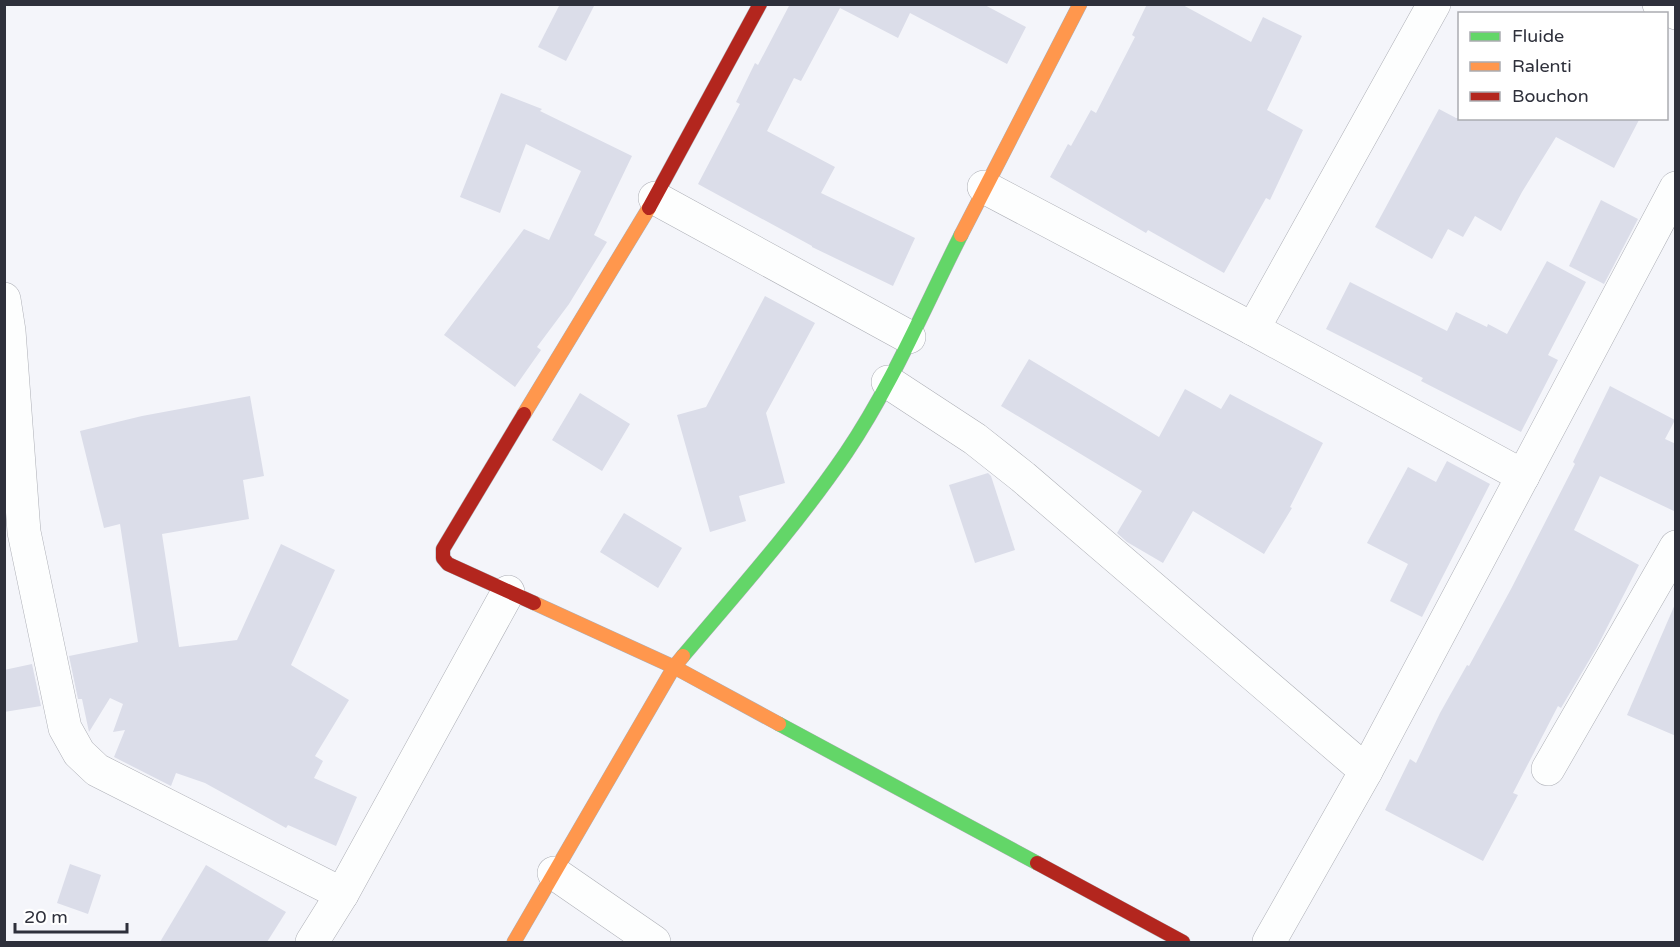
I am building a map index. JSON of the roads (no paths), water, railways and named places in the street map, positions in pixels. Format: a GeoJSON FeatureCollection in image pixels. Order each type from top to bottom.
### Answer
{"type":"FeatureCollection","features":[{"type":"Feature","properties":{"kind":"street"},"geometry":{"type":"LineString","coordinates":[[760,4],[655,198],[443,549],[443,558],[448,564],[674,667],[1183,942]]}},
{"type":"Feature","properties":{"kind":"street"},"geometry":{"type":"LineString","coordinates":[[514,942],[674,667],[804,512],[847,451],[888,382],[984,188],[1080,4]]}},
{"type":"Feature","properties":{"kind":"street"},"geometry":{"type":"LineString","coordinates":[[1253,329],[1434,4]]}},
{"type":"Feature","properties":{"kind":"street"},"geometry":{"type":"LineString","coordinates":[[1659,4],[1676,13]]}},
{"type":"Feature","properties":{"kind":"street"},"geometry":{"type":"LineString","coordinates":[[984,188],[1253,329],[1523,476]]}},
{"type":"Feature","properties":{"kind":"street"},"geometry":{"type":"LineString","coordinates":[[1269,942],[1366,771],[1676,188]]}},
{"type":"Feature","properties":{"kind":"street"},"geometry":{"type":"LineString","coordinates":[[655,198],[909,337]]}},
{"type":"Feature","properties":{"kind":"street"},"geometry":{"type":"LineString","coordinates":[[4,299],[9,331],[14,531],[65,728],[79,753],[97,770],[342,894]]}},
{"type":"Feature","properties":{"kind":"street"},"geometry":{"type":"LineString","coordinates":[[888,382],[975,439],[1023,477],[1366,771]]}},
{"type":"Feature","properties":{"kind":"street"},"geometry":{"type":"LineString","coordinates":[[1548,769],[1676,547]]}},
{"type":"Feature","properties":{"kind":"street"},"geometry":{"type":"LineString","coordinates":[[312,942],[342,894],[508,592]]}},
{"type":"Feature","properties":{"kind":"street"},"geometry":{"type":"LineString","coordinates":[[554,873],[654,942]]}}]}
